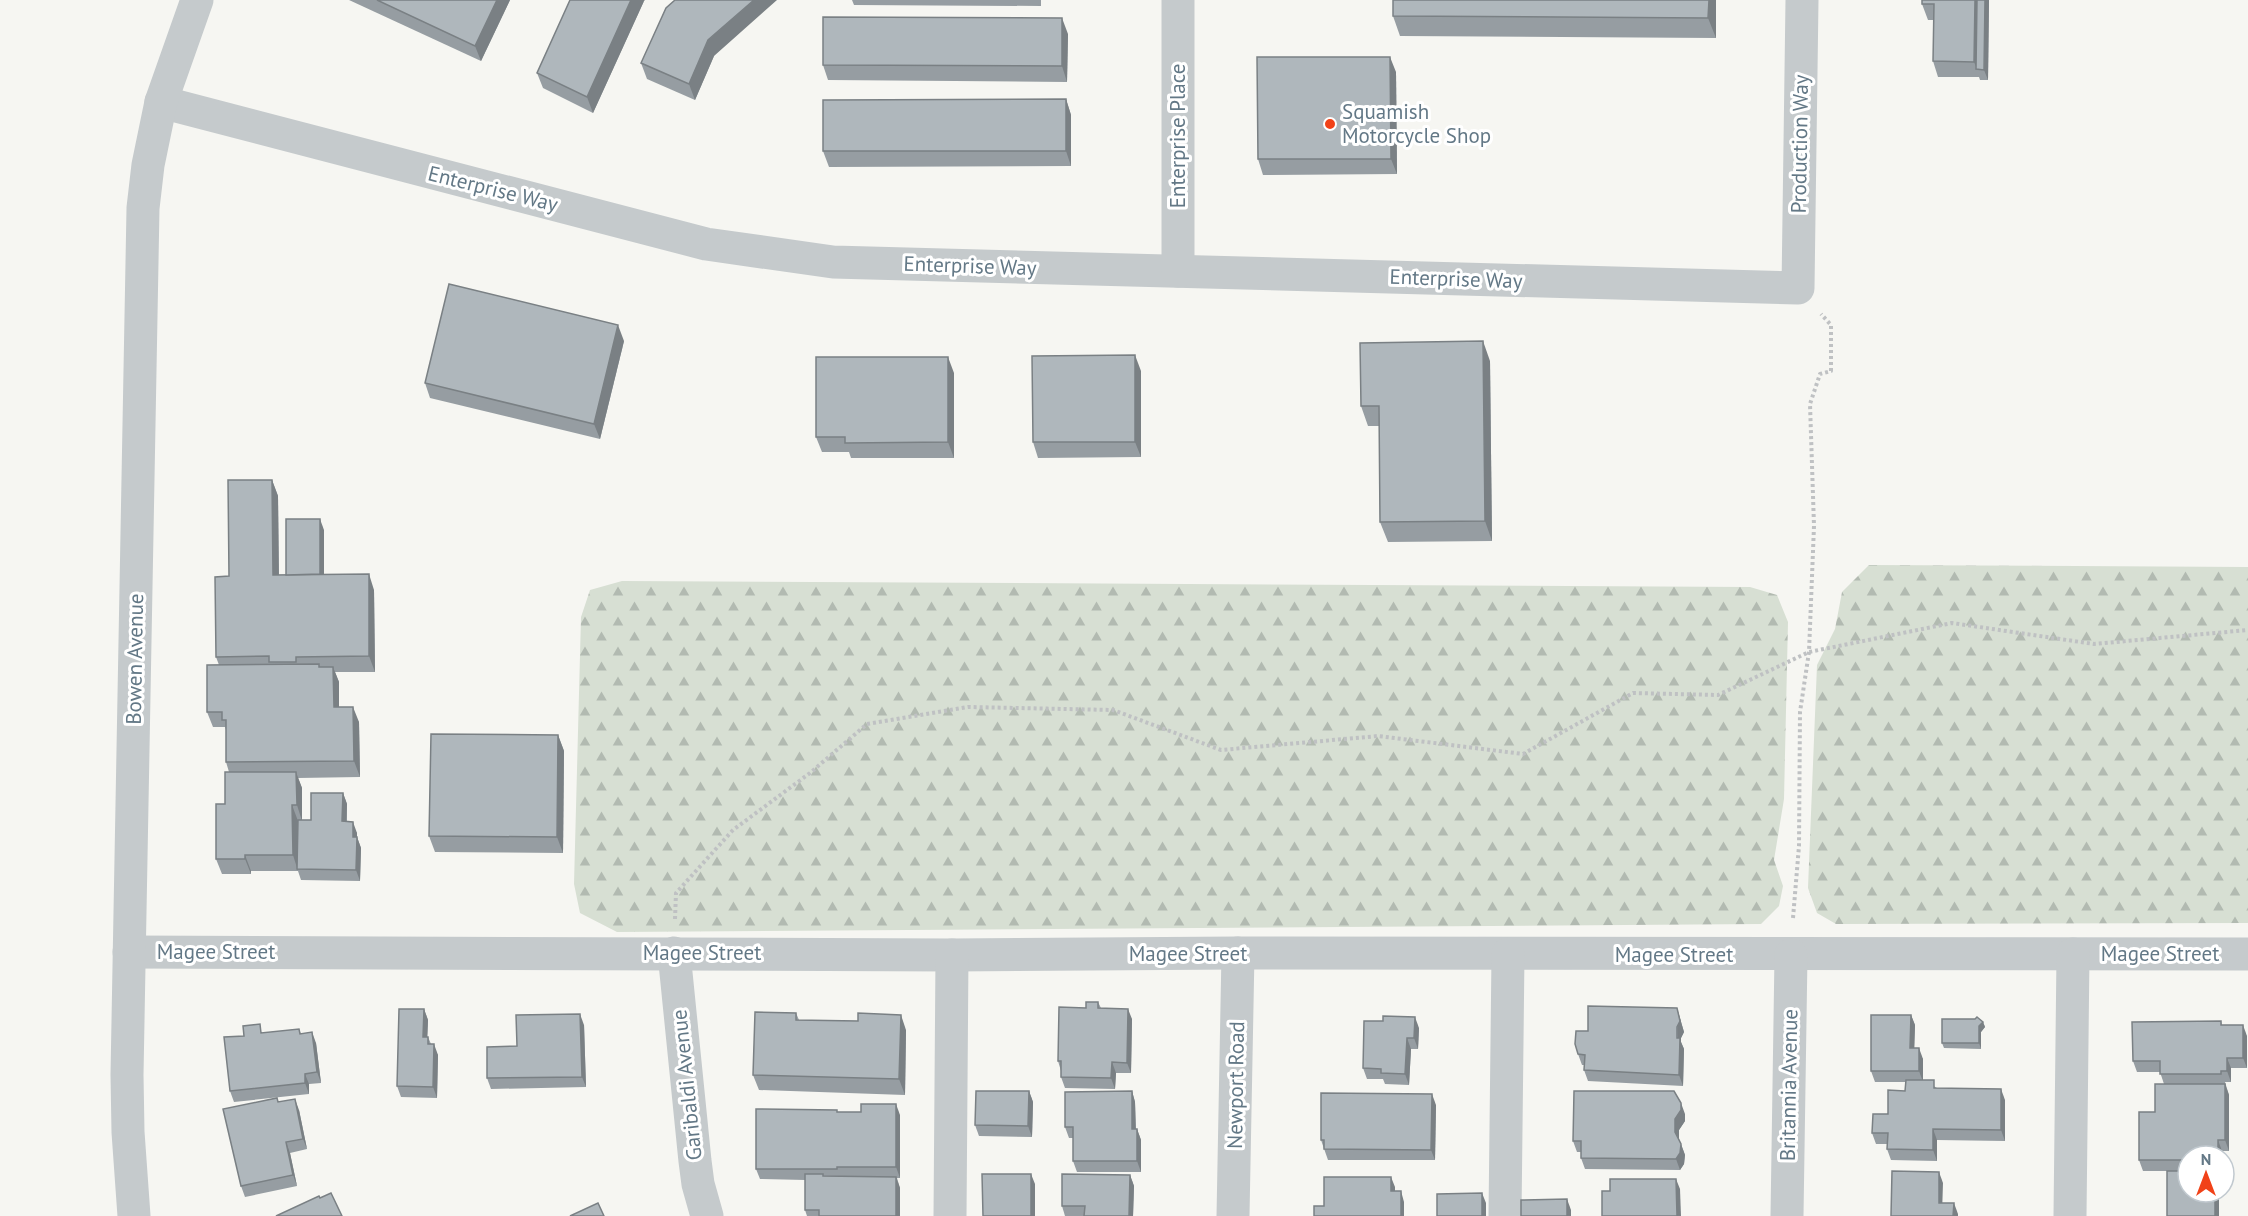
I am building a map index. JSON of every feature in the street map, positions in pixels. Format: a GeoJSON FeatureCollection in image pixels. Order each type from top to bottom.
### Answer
{"type":"FeatureCollection","features":[{"type":"Feature","properties":{"kind":"street","name":"Bowen Avenue"},"geometry":{"type":"LineString","coordinates":[[134,1216],[128,1121],[129,952],[143,208],[148,165],[161,102],[197,0]]}},
{"type":"Feature","properties":{"kind":"street","name":"Enterprise Place"},"geometry":{"type":"LineString","coordinates":[[1178,0],[1178,271]]}},
{"type":"Feature","properties":{"kind":"street","name":"Production Way"},"geometry":{"type":"LineString","coordinates":[[1798,288],[1802,0]]}},
{"type":"Feature","properties":{"kind":"street","name":"Enterprise Way"},"geometry":{"type":"LineString","coordinates":[[161,102],[706,244],[833,262],[1798,288]]}},
{"type":"Feature","properties":{"kind":"street","name":"Magee Street"},"geometry":{"type":"LineString","coordinates":[[129,952],[952,956],[1238,953],[2248,954]]}},
{"type":"Feature","properties":{"kind":"street","name":"Garibaldi Avenue"},"geometry":{"type":"LineString","coordinates":[[674,953],[695,1161],[698,1184],[707,1216]]}},
{"type":"Feature","properties":{"kind":"street","name":"Newport Road"},"geometry":{"type":"LineString","coordinates":[[1233,1216],[1238,953]]}},
{"type":"Feature","properties":{"kind":"street"},"geometry":{"type":"LineString","coordinates":[[1504,1216],[1508,954]]}},
{"type":"Feature","properties":{"kind":"street"},"geometry":{"type":"LineString","coordinates":[[2070,1216],[2073,954]]}},
{"type":"Feature","properties":{"kind":"street","name":"Britannia Avenue"},"geometry":{"type":"LineString","coordinates":[[1787,1216],[1791,955]]}},
{"type":"Feature","properties":{"kind":"street"},"geometry":{"type":"LineString","coordinates":[[950,1216],[952,956]]}},
{"type":"Feature","properties":{"kind":"path"},"geometry":{"type":"LineString","coordinates":[[1791,955],[1799,846],[1800,712],[1809,652],[1814,526],[1810,404],[1820,374],[1831,371],[1831,325],[1798,288]]}},
{"type":"Feature","properties":{"kind":"path"},"geometry":{"type":"LineString","coordinates":[[674,953],[676,893],[733,830],[810,773],[867,724],[968,707],[1113,710],[1221,750],[1378,736],[1523,754],[1633,693],[1718,695],[1809,652],[1952,623],[2094,644],[2248,630]]}},
{"type":"Feature","properties":{"kind":"green space"},"geometry":{"type":"Polygon","coordinates":[[[1869,565],[2248,567],[2248,923],[1836,924],[1817,913],[1808,888],[1817,665],[1835,629],[1842,592],[1869,565]]]}},
{"type":"Feature","properties":{"kind":"green space"},"geometry":{"type":"Polygon","coordinates":[[[622,581],[1750,587],[1777,595],[1788,622],[1784,799],[1774,860],[1783,886],[1779,906],[1761,924],[617,932],[580,913],[574,884],[581,617],[590,590],[622,581]]]}},
{"type":"Feature","properties":{"kind":"building"},"geometry":{"type":"Polygon","coordinates":[[[377,0],[497,0],[475,46],[377,0]]]}},
{"type":"Feature","properties":{"kind":"building"},"geometry":{"type":"Polygon","coordinates":[[[570,0],[631,0],[587,97],[537,73],[570,0]]]}},
{"type":"Feature","properties":{"kind":"building"},"geometry":{"type":"Polygon","coordinates":[[[675,0],[754,0],[708,40],[689,84],[641,63],[666,8],[675,0]]]}},
{"type":"Feature","properties":{"kind":"building"},"geometry":{"type":"Polygon","coordinates":[[[1393,0],[1709,0],[1708,18],[1393,16],[1393,0]]]}},
{"type":"Feature","properties":{"kind":"building"},"geometry":{"type":"Polygon","coordinates":[[[1922,0],[1975,0],[1974,62],[1933,61],[1934,4],[1922,4],[1922,0]]]}},
{"type":"Feature","properties":{"kind":"building"},"geometry":{"type":"Polygon","coordinates":[[[1977,0],[1985,0],[1984,70],[1976,69],[1977,0]]]}},
{"type":"Feature","properties":{"kind":"building"},"geometry":{"type":"Polygon","coordinates":[[[823,17],[1062,18],[1062,66],[823,65],[823,17]]]}},
{"type":"Feature","properties":{"kind":"building","name":"Squamish Motorcycle Shop"},"geometry":{"type":"Polygon","coordinates":[[[1257,57],[1390,57],[1391,159],[1258,159],[1257,57]]]}},
{"type":"Feature","properties":{"kind":"building"},"geometry":{"type":"Polygon","coordinates":[[[1066,99],[1066,151],[823,151],[823,100],[1066,99]]]}},
{"type":"Feature","properties":{"kind":"building"},"geometry":{"type":"Polygon","coordinates":[[[449,284],[618,325],[594,424],[425,383],[449,284]]]}},
{"type":"Feature","properties":{"kind":"building"},"geometry":{"type":"Polygon","coordinates":[[[1483,341],[1485,521],[1380,522],[1379,406],[1361,406],[1360,343],[1483,341]]]}},
{"type":"Feature","properties":{"kind":"building"},"geometry":{"type":"Polygon","coordinates":[[[1135,355],[1135,442],[1033,442],[1032,356],[1135,355]]]}},
{"type":"Feature","properties":{"kind":"building"},"geometry":{"type":"Polygon","coordinates":[[[816,357],[948,357],[948,442],[845,443],[845,437],[816,437],[816,357]]]}},
{"type":"Feature","properties":{"kind":"building"},"geometry":{"type":"Polygon","coordinates":[[[228,480],[272,480],[273,575],[369,574],[369,656],[296,657],[296,662],[269,662],[269,656],[216,657],[215,577],[229,576],[228,480]]]}},
{"type":"Feature","properties":{"kind":"building"},"geometry":{"type":"Polygon","coordinates":[[[286,519],[320,519],[320,574],[286,575],[286,519]]]}},
{"type":"Feature","properties":{"kind":"building"},"geometry":{"type":"Polygon","coordinates":[[[319,664],[319,667],[333,667],[334,707],[353,707],[354,761],[226,762],[226,720],[222,720],[222,712],[207,712],[207,665],[319,664]]]}},
{"type":"Feature","properties":{"kind":"building"},"geometry":{"type":"Polygon","coordinates":[[[431,734],[558,735],[557,837],[429,836],[431,734]]]}},
{"type":"Feature","properties":{"kind":"building"},"geometry":{"type":"Polygon","coordinates":[[[225,772],[296,772],[297,805],[292,805],[293,855],[245,855],[245,859],[216,859],[216,804],[225,804],[225,772]]]}},
{"type":"Feature","properties":{"kind":"building"},"geometry":{"type":"Polygon","coordinates":[[[311,793],[343,793],[342,821],[353,822],[353,837],[357,837],[356,870],[297,869],[298,820],[311,820],[311,793]]]}},
{"type":"Feature","properties":{"kind":"building"},"geometry":{"type":"Polygon","coordinates":[[[1086,1002],[1098,1002],[1098,1008],[1128,1009],[1127,1063],[1112,1062],[1111,1078],[1061,1077],[1061,1061],[1058,1061],[1059,1007],[1086,1008],[1086,1002]]]}},
{"type":"Feature","properties":{"kind":"building"},"geometry":{"type":"Polygon","coordinates":[[[1588,1006],[1677,1008],[1680,1021],[1677,1027],[1677,1038],[1680,1038],[1679,1075],[1584,1070],[1585,1055],[1578,1054],[1575,1044],[1576,1031],[1588,1031],[1588,1006]]]}},
{"type":"Feature","properties":{"kind":"building"},"geometry":{"type":"Polygon","coordinates":[[[399,1009],[424,1009],[423,1037],[428,1037],[428,1044],[434,1044],[433,1087],[397,1086],[399,1009]]]}},
{"type":"Feature","properties":{"kind":"building"},"geometry":{"type":"Polygon","coordinates":[[[755,1012],[796,1013],[796,1020],[858,1021],[858,1013],[901,1015],[899,1079],[753,1075],[755,1012]]]}},
{"type":"Feature","properties":{"kind":"building"},"geometry":{"type":"Polygon","coordinates":[[[580,1014],[582,1077],[487,1078],[487,1047],[517,1046],[516,1015],[580,1014]]]}},
{"type":"Feature","properties":{"kind":"building"},"geometry":{"type":"Polygon","coordinates":[[[1871,1015],[1911,1015],[1910,1048],[1919,1048],[1919,1071],[1871,1071],[1871,1015]]]}},
{"type":"Feature","properties":{"kind":"building"},"geometry":{"type":"Polygon","coordinates":[[[1383,1016],[1415,1017],[1414,1038],[1407,1038],[1405,1074],[1381,1073],[1381,1069],[1363,1068],[1364,1021],[1383,1021],[1383,1016]]]}},
{"type":"Feature","properties":{"kind":"building"},"geometry":{"type":"Polygon","coordinates":[[[1977,1017],[1983,1022],[1979,1026],[1979,1043],[1942,1043],[1942,1019],[1975,1019],[1977,1017]]]}},
{"type":"Feature","properties":{"kind":"building"},"geometry":{"type":"Polygon","coordinates":[[[2221,1021],[2221,1025],[2243,1025],[2243,1058],[2227,1058],[2227,1071],[2221,1071],[2221,1074],[2160,1074],[2160,1061],[2133,1061],[2132,1022],[2221,1021]]]}},
{"type":"Feature","properties":{"kind":"building"},"geometry":{"type":"Polygon","coordinates":[[[260,1024],[261,1033],[299,1029],[300,1034],[312,1032],[317,1072],[305,1074],[305,1083],[230,1091],[224,1037],[244,1036],[243,1026],[260,1024]]]}},
{"type":"Feature","properties":{"kind":"building"},"geometry":{"type":"Polygon","coordinates":[[[1906,1080],[1934,1080],[1934,1088],[2001,1089],[2001,1130],[1933,1129],[1933,1150],[1887,1149],[1888,1133],[1872,1133],[1873,1114],[1888,1114],[1888,1090],[1905,1091],[1906,1080]]]}},
{"type":"Feature","properties":{"kind":"building"},"geometry":{"type":"Polygon","coordinates":[[[2155,1084],[2225,1084],[2225,1140],[2218,1140],[2218,1144],[2176,1144],[2176,1160],[2139,1160],[2139,1112],[2155,1112],[2155,1084]]]}},
{"type":"Feature","properties":{"kind":"building"},"geometry":{"type":"Polygon","coordinates":[[[976,1091],[1029,1091],[1028,1126],[975,1125],[976,1091]]]}},
{"type":"Feature","properties":{"kind":"building"},"geometry":{"type":"Polygon","coordinates":[[[1132,1091],[1132,1129],[1137,1129],[1137,1161],[1073,1161],[1073,1127],[1065,1127],[1065,1092],[1132,1091]]]}},
{"type":"Feature","properties":{"kind":"building"},"geometry":{"type":"Polygon","coordinates":[[[1574,1091],[1674,1091],[1681,1103],[1681,1110],[1675,1119],[1675,1132],[1681,1144],[1680,1153],[1676,1159],[1581,1158],[1581,1141],[1573,1141],[1574,1091]]]}},
{"type":"Feature","properties":{"kind":"building"},"geometry":{"type":"Polygon","coordinates":[[[1321,1093],[1432,1094],[1431,1150],[1324,1149],[1324,1140],[1321,1140],[1321,1093]]]}},
{"type":"Feature","properties":{"kind":"building"},"geometry":{"type":"Polygon","coordinates":[[[277,1098],[278,1102],[295,1099],[303,1139],[286,1142],[293,1175],[241,1186],[223,1109],[277,1098]]]}},
{"type":"Feature","properties":{"kind":"building"},"geometry":{"type":"Polygon","coordinates":[[[861,1104],[896,1104],[896,1167],[756,1169],[756,1109],[861,1112],[861,1104]]]}},
{"type":"Feature","properties":{"kind":"building"},"geometry":{"type":"Polygon","coordinates":[[[1892,1171],[1939,1172],[1939,1203],[1954,1203],[1953,1216],[1891,1216],[1892,1171]]]}},
{"type":"Feature","properties":{"kind":"building"},"geometry":{"type":"Polygon","coordinates":[[[2167,1171],[2176,1171],[2176,1204],[2215,1204],[2215,1216],[2167,1216],[2167,1171]]]}},
{"type":"Feature","properties":{"kind":"building"},"geometry":{"type":"Polygon","coordinates":[[[805,1174],[896,1177],[896,1216],[819,1216],[819,1210],[805,1210],[805,1174]]]}},
{"type":"Feature","properties":{"kind":"building"},"geometry":{"type":"Polygon","coordinates":[[[982,1174],[1031,1174],[1031,1216],[983,1216],[982,1174]]]}},
{"type":"Feature","properties":{"kind":"building"},"geometry":{"type":"Polygon","coordinates":[[[1062,1174],[1130,1175],[1129,1216],[1084,1216],[1085,1206],[1062,1206],[1062,1174]]]}},
{"type":"Feature","properties":{"kind":"building"},"geometry":{"type":"Polygon","coordinates":[[[1324,1177],[1391,1177],[1391,1191],[1401,1191],[1401,1216],[1314,1216],[1314,1206],[1324,1206],[1324,1177]]]}},
{"type":"Feature","properties":{"kind":"building"},"geometry":{"type":"Polygon","coordinates":[[[1610,1179],[1676,1179],[1677,1216],[1602,1216],[1602,1191],[1610,1191],[1610,1179]]]}},
{"type":"Feature","properties":{"kind":"building"},"geometry":{"type":"Polygon","coordinates":[[[331,1193],[342,1216],[276,1216],[319,1196],[320,1198],[331,1193]]]}},
{"type":"Feature","properties":{"kind":"building"},"geometry":{"type":"Polygon","coordinates":[[[1482,1193],[1482,1216],[1437,1216],[1437,1194],[1482,1193]]]}},
{"type":"Feature","properties":{"kind":"building"},"geometry":{"type":"Polygon","coordinates":[[[1567,1199],[1567,1216],[1521,1216],[1521,1200],[1567,1199]]]}},
{"type":"Feature","properties":{"kind":"building"},"geometry":{"type":"Polygon","coordinates":[[[598,1203],[604,1216],[570,1216],[598,1203]]]}},
{"type":"Feature","properties":{"kind":"place","name":"Squamish Motorcycle Shop"},"geometry":{"type":"Point","coordinates":[1330,124]}}]}
